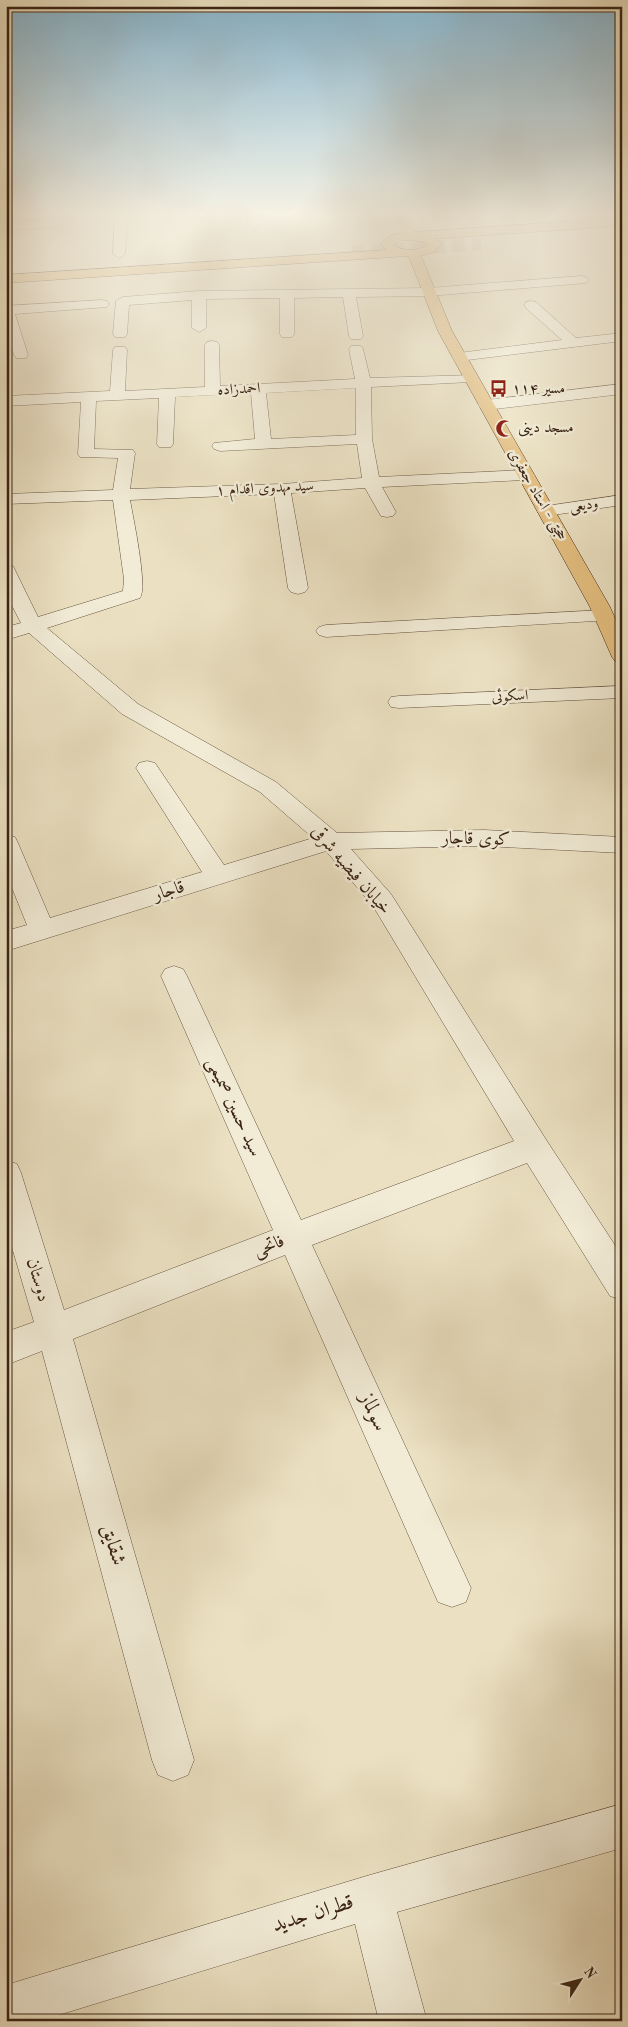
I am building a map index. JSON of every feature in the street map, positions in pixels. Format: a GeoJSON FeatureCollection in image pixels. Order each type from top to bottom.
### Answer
{"type":"FeatureCollection","features":[{"type":"Feature","properties":{"kind":"main road","name":"حجتی - استاد جعفری"},"geometry":{"type":"LineString","coordinates":[[435,308],[445,331],[524,475],[610,617],[622,657]]}},
{"type":"Feature","properties":{"kind":"street"},"geometry":{"type":"LineString","coordinates":[[21,355],[7,310],[45,308]]}},
{"type":"Feature","properties":{"kind":"street"},"geometry":{"type":"LineString","coordinates":[[120,334],[122,308]]}},
{"type":"Feature","properties":{"kind":"street"},"geometry":{"type":"LineString","coordinates":[[199,308],[199,328]]}},
{"type":"Feature","properties":{"kind":"street"},"geometry":{"type":"LineString","coordinates":[[287,308],[287,334]]}},
{"type":"Feature","properties":{"kind":"street"},"geometry":{"type":"LineString","coordinates":[[351,308],[363,383],[364,439],[371,482],[387,512]]}},
{"type":"Feature","properties":{"kind":"street"},"geometry":{"type":"LineString","coordinates":[[533,308],[573,343]]}},
{"type":"Feature","properties":{"kind":"street"},"geometry":{"type":"LineString","coordinates":[[459,356],[622,337]]}},
{"type":"Feature","properties":{"kind":"street"},"geometry":{"type":"LineString","coordinates":[[212,345],[214,391]]}},
{"type":"Feature","properties":{"kind":"street"},"geometry":{"type":"LineString","coordinates":[[117,396],[120,350]]}},
{"type":"Feature","properties":{"kind":"street","name":"احمدزاده"},"geometry":{"type":"LineString","coordinates":[[6,401],[471,378]]}},
{"type":"Feature","properties":{"kind":"street"},"geometry":{"type":"LineString","coordinates":[[258,388],[264,444]]}},
{"type":"Feature","properties":{"kind":"street"},"geometry":{"type":"LineString","coordinates":[[486,405],[622,389]]}},
{"type":"Feature","properties":{"kind":"street"},"geometry":{"type":"LineString","coordinates":[[164,444],[167,393]]}},
{"type":"Feature","properties":{"kind":"street"},"geometry":{"type":"LineString","coordinates":[[6,634],[133,594],[133,579],[121,494],[127,452],[86,454],[89,397]]}},
{"type":"Feature","properties":{"kind":"street"},"geometry":{"type":"LineString","coordinates":[[220,446],[364,439]]}},
{"type":"Feature","properties":{"kind":"street","name":"سید مهدوی اقدام ۱"},"geometry":{"type":"LineString","coordinates":[[6,499],[282,489],[371,482],[524,475]]}},
{"type":"Feature","properties":{"kind":"street"},"geometry":{"type":"LineString","coordinates":[[282,489],[298,588]]}},
{"type":"Feature","properties":{"kind":"street","name":"ودیعی"},"geometry":{"type":"LineString","coordinates":[[546,511],[622,500]]}},
{"type":"Feature","properties":{"kind":"street","name":"خیابان فیضیه شرقی"},"geometry":{"type":"LineString","coordinates":[[9,584],[33,626],[130,709],[268,787],[331,841],[382,900],[534,1147],[622,1285]]}},
{"type":"Feature","properties":{"kind":"street"},"geometry":{"type":"LineString","coordinates":[[326,631],[610,617]]}},
{"type":"Feature","properties":{"kind":"street","name":"اسکوئی"},"geometry":{"type":"LineString","coordinates":[[399,702],[622,692]]}},
{"type":"Feature","properties":{"kind":"street"},"geometry":{"type":"LineString","coordinates":[[148,768],[218,876]]}},
{"type":"Feature","properties":{"kind":"street","name":"کوی قاجار"},"geometry":{"type":"LineString","coordinates":[[331,841],[484,838],[622,846]]}},
{"type":"Feature","properties":{"kind":"street","name":"قاجار"},"geometry":{"type":"LineString","coordinates":[[6,941],[331,841]]}},
{"type":"Feature","properties":{"kind":"street"},"geometry":{"type":"LineString","coordinates":[[6,843],[42,930]]}},
{"type":"Feature","properties":{"kind":"street","name":"سید حسین صمیمی"},"geometry":{"type":"LineString","coordinates":[[174,976],[294,1237]]}},
{"type":"Feature","properties":{"kind":"street","name":"فاتحی"},"geometry":{"type":"LineString","coordinates":[[6,1349],[294,1237],[534,1147]]}},
{"type":"Feature","properties":{"kind":"street","name":"دوستان"},"geometry":{"type":"LineString","coordinates":[[6,1173],[52,1330]]}},
{"type":"Feature","properties":{"kind":"street","name":"سولماز"},"geometry":{"type":"LineString","coordinates":[[294,1237],[452,1588]]}},
{"type":"Feature","properties":{"kind":"street","name":"شقایق"},"geometry":{"type":"LineString","coordinates":[[52,1330],[173,1760]]}},
{"type":"Feature","properties":{"kind":"street","name":"قطران جدید"},"geometry":{"type":"LineString","coordinates":[[29,2009],[370,1897],[622,1826]]}},
{"type":"Feature","properties":{"kind":"street"},"geometry":{"type":"LineString","coordinates":[[370,1897],[403,2021]]}},
{"type":"Feature","properties":{"kind":"place","name":"مسیر ۱۱۴"},"geometry":{"type":"Point","coordinates":[498,389]}},
{"type":"Feature","properties":{"kind":"place","name":"مسجد دینی"},"geometry":{"type":"Point","coordinates":[504,428]}}]}
